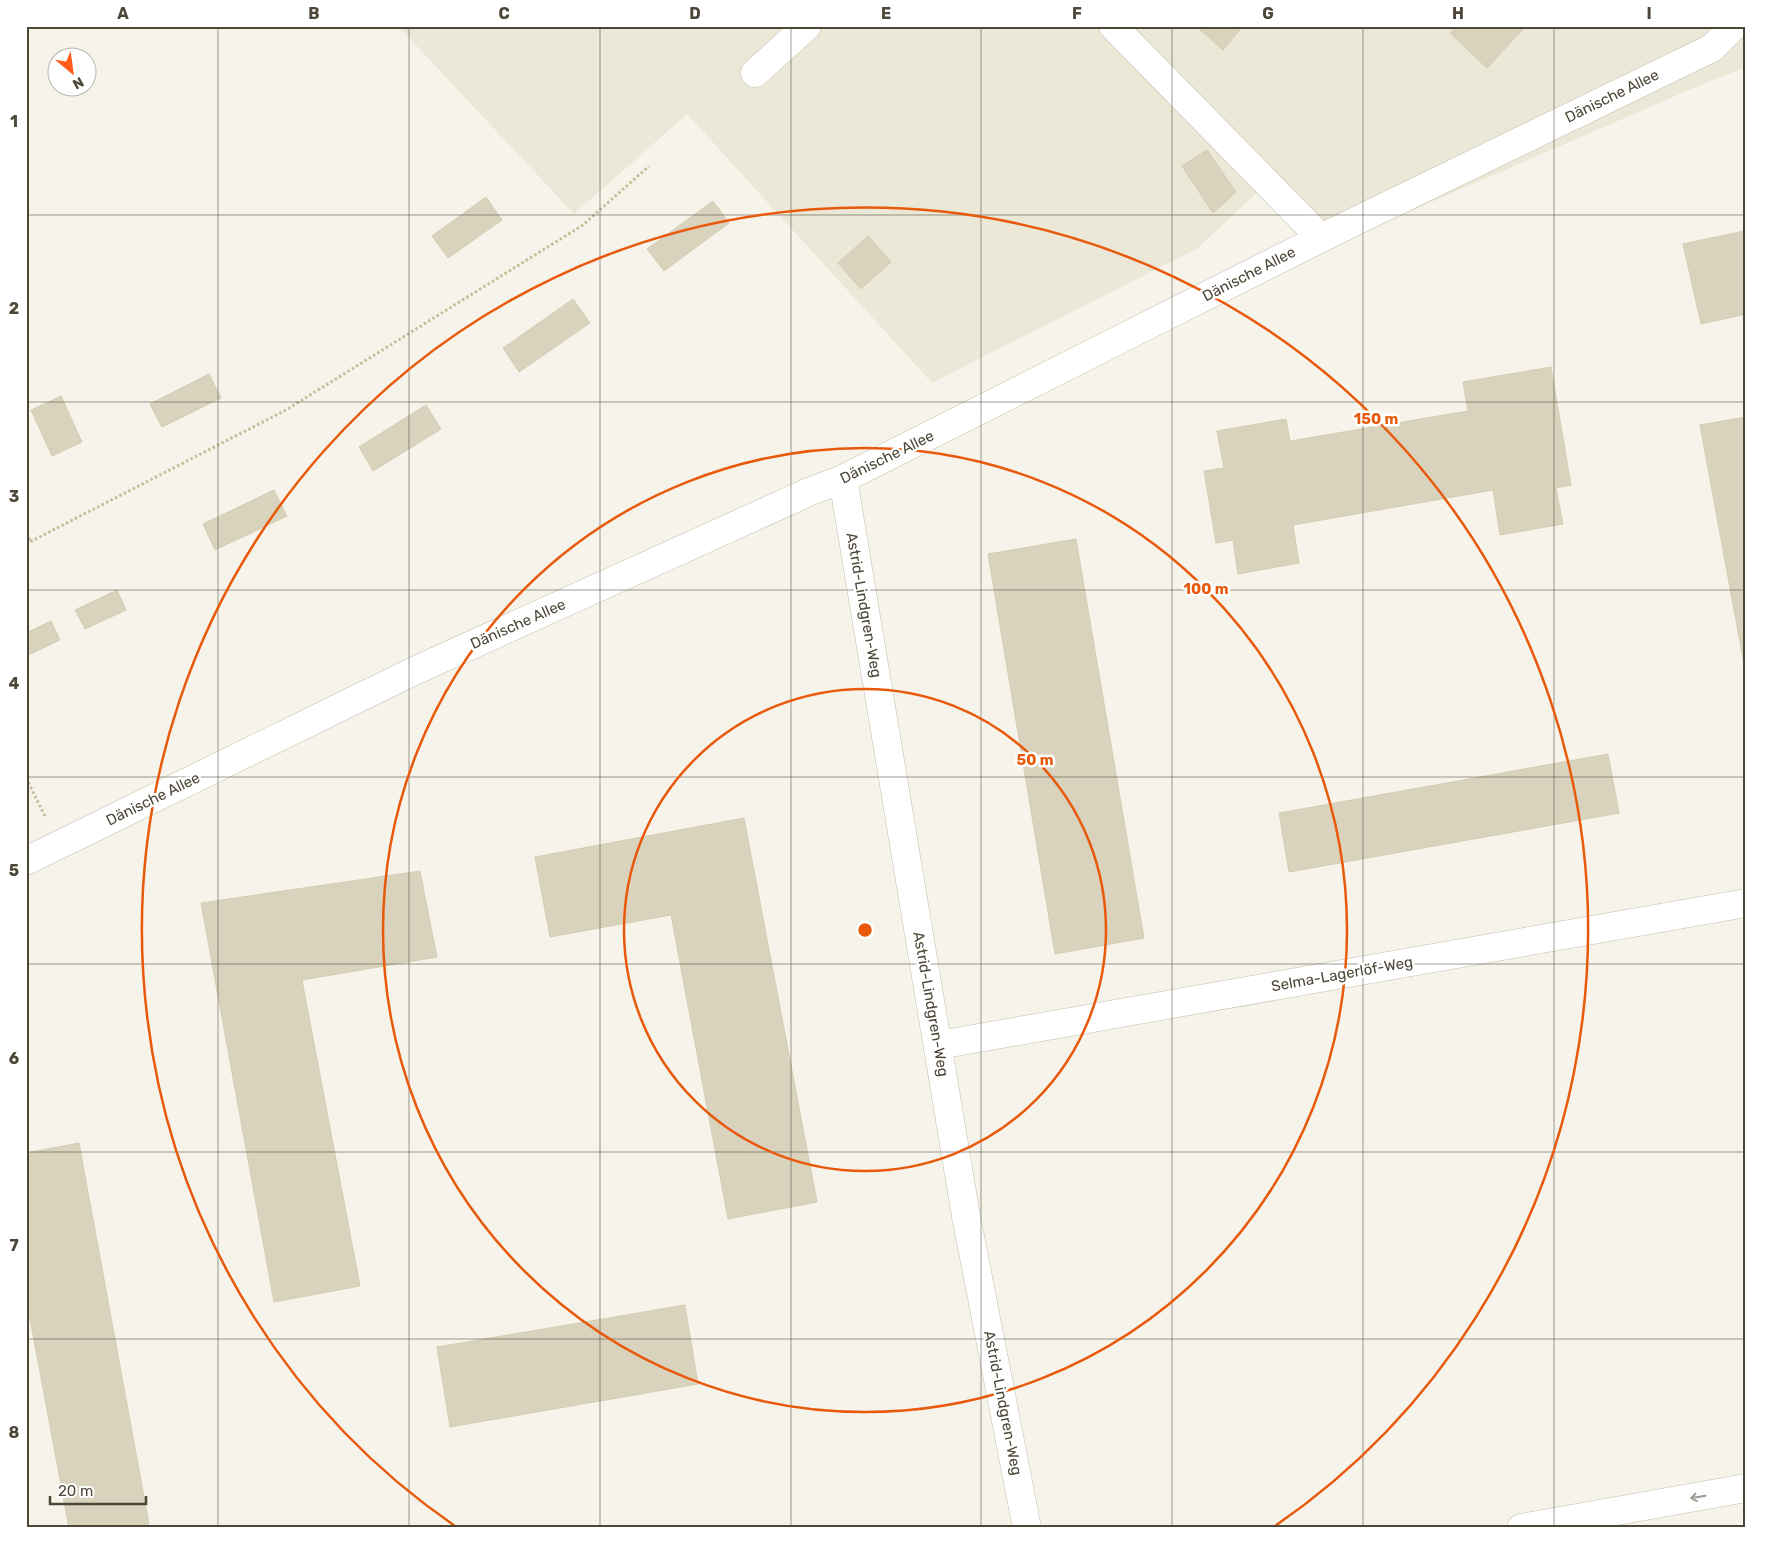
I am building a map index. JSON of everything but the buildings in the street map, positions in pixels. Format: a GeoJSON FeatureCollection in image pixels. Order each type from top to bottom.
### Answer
{"type":"FeatureCollection","features":[{"type":"Feature","properties":{"kind":"street"},"geometry":{"type":"LineString","coordinates":[[756,73],[807,26]]}},
{"type":"Feature","properties":{"kind":"street"},"geometry":{"type":"LineString","coordinates":[[1113,26],[1321,238]]}},
{"type":"Feature","properties":{"kind":"street","name":"Dänische Allee"},"geometry":{"type":"LineString","coordinates":[[26,861],[412,672],[811,491],[843,480],[1321,238],[1712,48],[1734,26]]}},
{"type":"Feature","properties":{"kind":"street","name":"Astrid-Lindgren-Weg"},"geometry":{"type":"LineString","coordinates":[[843,480],[939,1045],[966,1216],[1027,1528]]}},
{"type":"Feature","properties":{"kind":"street","name":"Selma-Lagerlöf-Weg"},"geometry":{"type":"LineString","coordinates":[[939,1045],[1746,903]]}},
{"type":"Feature","properties":{"kind":"street"},"geometry":{"type":"LineString","coordinates":[[1521,1528],[1746,1488]]}},
{"type":"Feature","properties":{"kind":"path"},"geometry":{"type":"LineString","coordinates":[[26,544],[286,410],[583,225],[649,166]]}},
{"type":"Feature","properties":{"kind":"path"},"geometry":{"type":"LineString","coordinates":[[26,534],[31,542]]}},
{"type":"Feature","properties":{"kind":"path"},"geometry":{"type":"LineString","coordinates":[[26,778],[60,845]]}},
{"type":"Feature","properties":{"kind":"shaded area"},"geometry":{"type":"Polygon","coordinates":[[[398,26],[1745,26],[1746,67],[1321,250],[1265,185],[1198,248],[932,383],[687,114],[574,214],[398,26]]]}}]}
